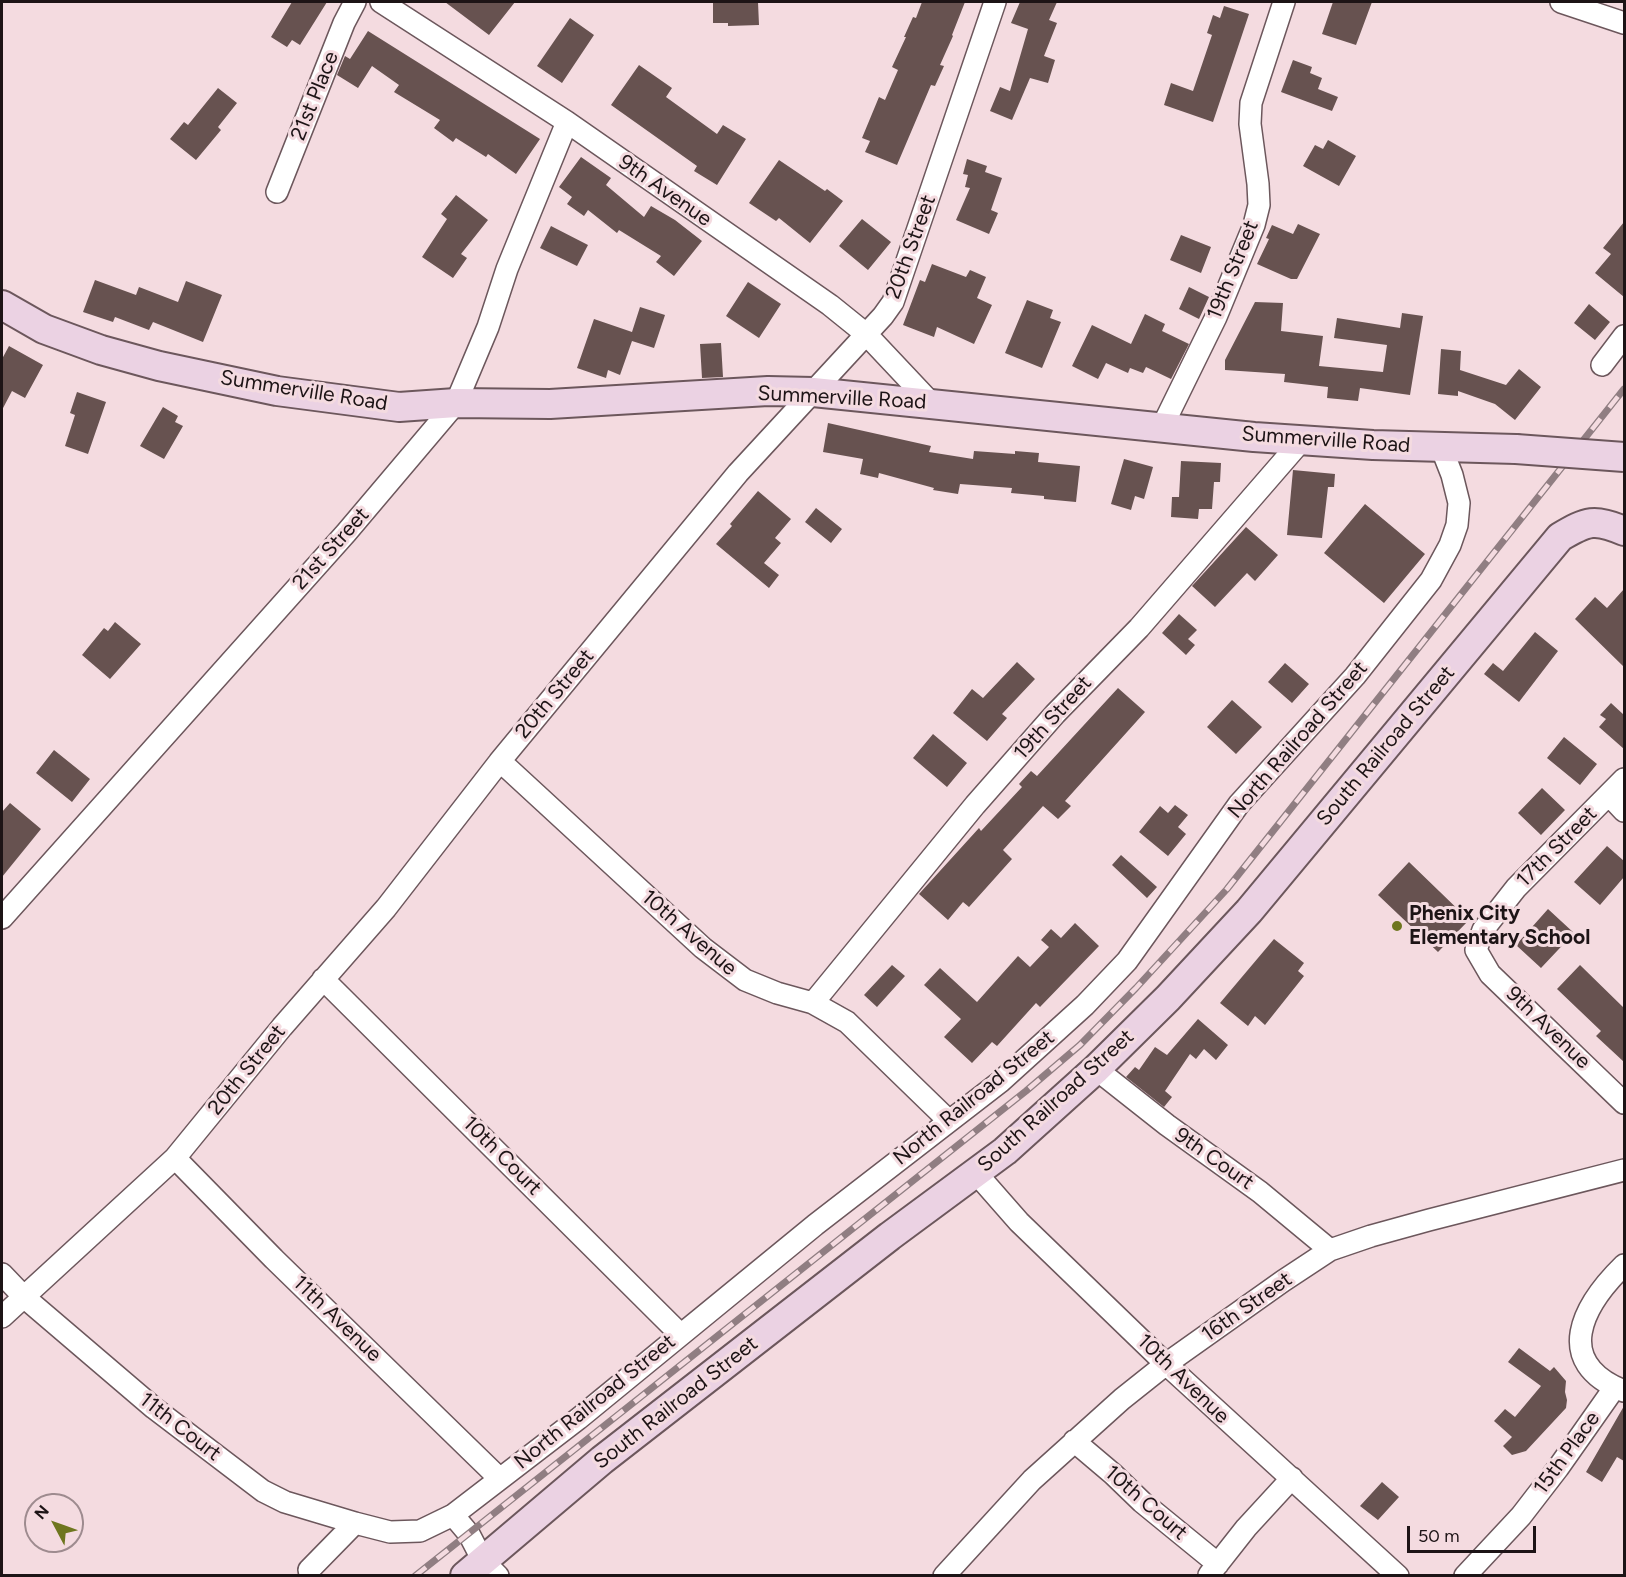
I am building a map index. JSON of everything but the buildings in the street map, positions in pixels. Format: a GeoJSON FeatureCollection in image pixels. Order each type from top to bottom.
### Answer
{"type":"FeatureCollection","features":[{"type":"Feature","properties":{"kind":"main road","name":"Summerville Road"},"geometry":{"type":"LineString","coordinates":[[2,305],[44,329],[100,350],[159,366],[278,391],[399,407],[456,403],[550,404],[768,391],[813,392],[1302,440],[1516,449],[1624,457]]}},
{"type":"Feature","properties":{"kind":"main road","name":"South Railroad Street"},"geometry":{"type":"LineString","coordinates":[[482,1571],[554,1498],[890,1236],[976,1173],[1036,1124],[1096,1070],[1168,998],[1249,910],[1560,537],[1581,524],[1606,523],[1624,531]]}},
{"type":"Feature","properties":{"kind":"street","name":"21st Place"},"geometry":{"type":"LineString","coordinates":[[277,192],[344,23],[355,2]]}},
{"type":"Feature","properties":{"kind":"street","name":"9th Avenue"},"geometry":{"type":"LineString","coordinates":[[381,2],[567,122],[830,304],[866,334],[931,403]]}},
{"type":"Feature","properties":{"kind":"street","name":"20th Street"},"geometry":{"type":"LineString","coordinates":[[2,1317],[175,1158],[323,978],[424,861],[500,761],[738,473],[883,316],[893,302],[995,2]]}},
{"type":"Feature","properties":{"kind":"street","name":"19th Street"},"geometry":{"type":"LineString","coordinates":[[1162,427],[1216,317],[1254,225],[1259,205],[1250,124],[1251,103],[1284,2]]}},
{"type":"Feature","properties":{"kind":"street"},"geometry":{"type":"LineString","coordinates":[[1562,2],[1624,23]]}},
{"type":"Feature","properties":{"kind":"street","name":"21st Street"},"geometry":{"type":"LineString","coordinates":[[2,918],[346,533],[456,403],[488,327],[507,269],[567,122]]}},
{"type":"Feature","properties":{"kind":"street"},"geometry":{"type":"LineString","coordinates":[[1602,365],[1624,336]]}},
{"type":"Feature","properties":{"kind":"street","name":"19th Street"},"geometry":{"type":"LineString","coordinates":[[813,1003],[975,805],[1055,714],[1140,628],[1302,440]]}},
{"type":"Feature","properties":{"kind":"street","name":"North Railroad Street"},"geometry":{"type":"LineString","coordinates":[[355,1523],[390,1532],[420,1531],[453,1515],[579,1419],[815,1225],[1009,1074],[1084,1005],[1127,961],[1239,804],[1355,676],[1431,580],[1450,545],[1457,525],[1459,503],[1452,475],[1441,447]]}},
{"type":"Feature","properties":{"kind":"street","name":"10th Avenue"},"geometry":{"type":"LineString","coordinates":[[500,761],[704,948],[745,980],[777,993],[813,1003],[847,1022],[949,1121]]}},
{"type":"Feature","properties":{"kind":"street","name":"17th Street"},"geometry":{"type":"LineString","coordinates":[[1476,950],[1483,930],[1516,888],[1624,779]]}},
{"type":"Feature","properties":{"kind":"street"},"geometry":{"type":"LineString","coordinates":[[1609,795],[1624,811]]}},
{"type":"Feature","properties":{"kind":"street","name":"9th Avenue"},"geometry":{"type":"LineString","coordinates":[[1476,950],[1490,974],[1624,1103]]}},
{"type":"Feature","properties":{"kind":"street","name":"10th Court"},"geometry":{"type":"LineString","coordinates":[[323,978],[680,1334]]}},
{"type":"Feature","properties":{"kind":"street","name":"9th Court"},"geometry":{"type":"LineString","coordinates":[[1096,1070],[1167,1125],[1260,1191],[1330,1250]]}},
{"type":"Feature","properties":{"kind":"street","name":"11th Avenue"},"geometry":{"type":"LineString","coordinates":[[175,1158],[500,1479]]}},
{"type":"Feature","properties":{"kind":"street","name":"16th Street"},"geometry":{"type":"LineString","coordinates":[[944,1575],[1025,1487],[1074,1441],[1166,1364],[1330,1250],[1429,1220],[1624,1170]]}},
{"type":"Feature","properties":{"kind":"street","name":"10th Avenue"},"geometry":{"type":"LineString","coordinates":[[976,1173],[1018,1222],[1166,1364],[1398,1575]]}},
{"type":"Feature","properties":{"kind":"street","name":"15th Place"},"geometry":{"type":"LineString","coordinates":[[1465,1575],[1521,1516],[1620,1389],[1591,1371],[1581,1351],[1581,1328],[1589,1307],[1604,1285],[1624,1265]]}},
{"type":"Feature","properties":{"kind":"street"},"geometry":{"type":"LineString","coordinates":[[2,1274],[24,1297]]}},
{"type":"Feature","properties":{"kind":"street","name":"11th Court"},"geometry":{"type":"LineString","coordinates":[[24,1297],[162,1414],[263,1491],[285,1502],[355,1523]]}},
{"type":"Feature","properties":{"kind":"street","name":"10th Court"},"geometry":{"type":"LineString","coordinates":[[1074,1441],[1113,1474],[1213,1570]]}},
{"type":"Feature","properties":{"kind":"street"},"geometry":{"type":"LineString","coordinates":[[1213,1570],[1246,1528],[1292,1478]]}},
{"type":"Feature","properties":{"kind":"street"},"geometry":{"type":"LineString","coordinates":[[453,1515],[469,1534],[482,1571]]}},
{"type":"Feature","properties":{"kind":"street"},"geometry":{"type":"LineString","coordinates":[[309,1570],[355,1523]]}},
{"type":"Feature","properties":{"kind":"railway"},"geometry":{"type":"LineString","coordinates":[[415,1576],[1026,1091],[1080,1045],[1227,889],[1624,389]]}},
{"type":"Feature","properties":{"kind":"place","name":"Phenix City Elementary School"},"geometry":{"type":"Point","coordinates":[1397,926]}}]}
